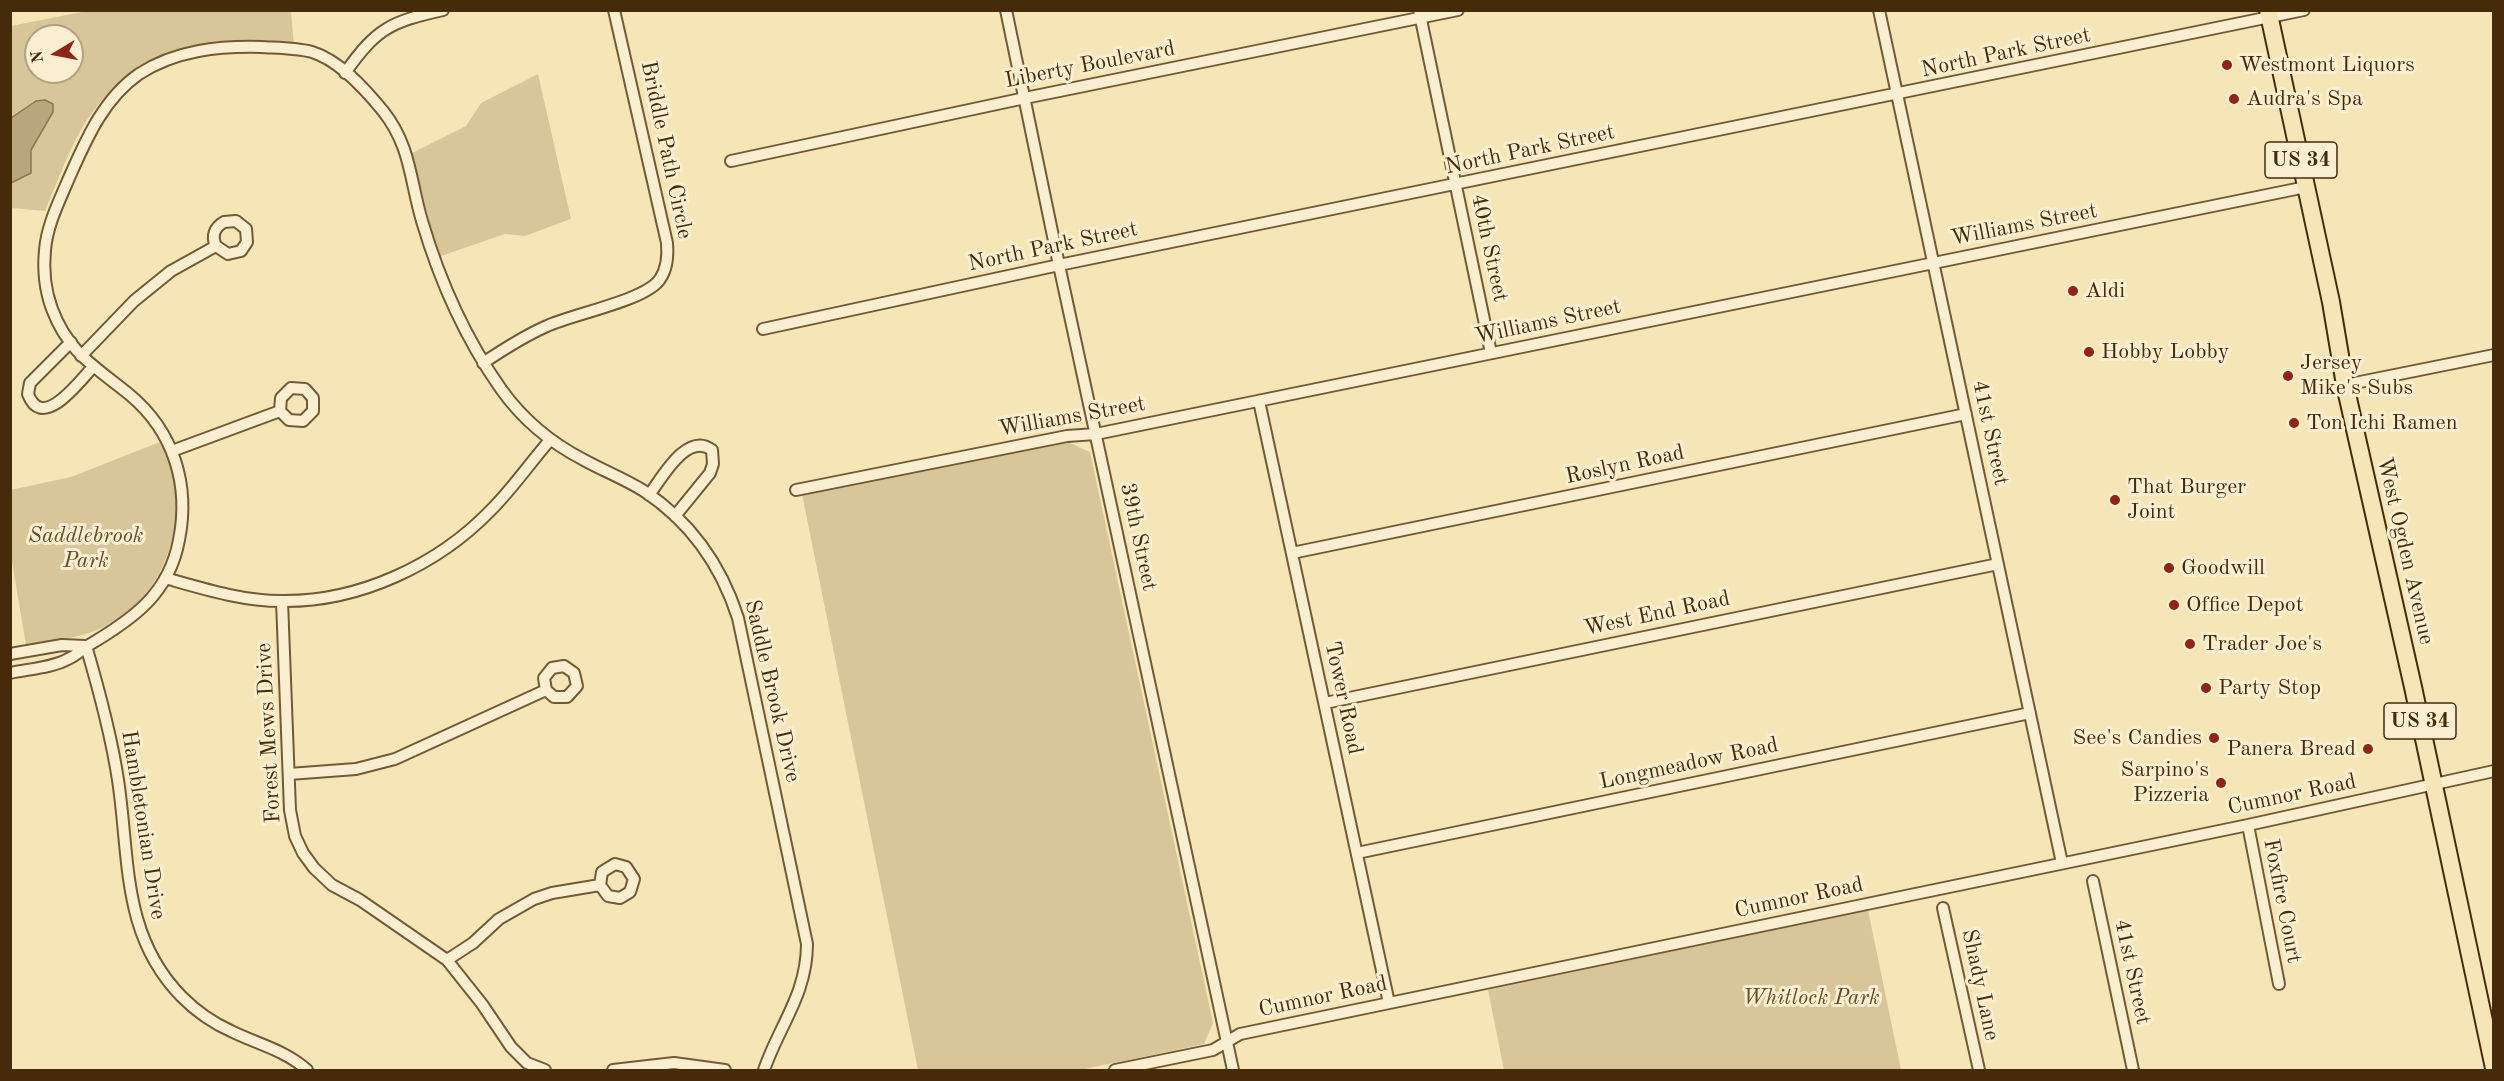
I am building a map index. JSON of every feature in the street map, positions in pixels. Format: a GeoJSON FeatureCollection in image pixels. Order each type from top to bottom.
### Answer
{"type":"FeatureCollection","features":[{"type":"Feature","properties":{"kind":"main road","name":"West Ogden Avenue"},"geometry":{"type":"LineString","coordinates":[[2269,14],[2307,187],[2345,385],[2433,784]]}},
{"type":"Feature","properties":{"kind":"main road","name":"US 34"},"geometry":{"type":"LineString","coordinates":[[2433,784],[2493,1068]]}},
{"type":"Feature","properties":{"kind":"street"},"geometry":{"type":"LineString","coordinates":[[345,73],[381,31],[400,21],[443,10]]}},
{"type":"Feature","properties":{"kind":"street","name":"Briddle Path Circle"},"geometry":{"type":"LineString","coordinates":[[483,363],[528,334],[572,315],[640,296],[660,279],[666,262],[667,243],[614,10]]}},
{"type":"Feature","properties":{"kind":"street","name":"39th Street"},"geometry":{"type":"LineString","coordinates":[[1006,10],[1233,1071]]}},
{"type":"Feature","properties":{"kind":"street","name":"Liberty Boulevard"},"geometry":{"type":"LineString","coordinates":[[731,161],[1420,14],[1458,10]]}},
{"type":"Feature","properties":{"kind":"street","name":"41st Street"},"geometry":{"type":"LineString","coordinates":[[1879,10],[2062,863]]}},
{"type":"Feature","properties":{"kind":"street","name":"North Park Street"},"geometry":{"type":"LineString","coordinates":[[763,329],[1059,265],[1897,95],[2269,14],[2304,10]]}},
{"type":"Feature","properties":{"kind":"street","name":"40th Street"},"geometry":{"type":"LineString","coordinates":[[1420,14],[1491,353]]}},
{"type":"Feature","properties":{"kind":"street","name":"Saddle Brook Drive"},"geometry":{"type":"LineString","coordinates":[[10,673],[66,661],[133,617],[146,604],[165,578],[176,555],[183,510],[181,481],[172,451],[159,426],[145,409],[92,368],[81,356],[56,320],[49,298],[45,280],[47,236],[55,211],[88,136],[100,114],[140,74],[189,53],[221,47],[308,51],[327,58],[382,109],[405,148],[422,221],[453,308],[483,363],[519,412],[549,440],[649,495],[675,516],[691,530],[711,556],[724,580],[735,608],[807,944],[805,975],[795,1003],[771,1050],[764,1071]]}},
{"type":"Feature","properties":{"kind":"street","name":"Williams Street"},"geometry":{"type":"LineString","coordinates":[[796,490],[1067,436],[1096,434],[2307,187]]}},
{"type":"Feature","properties":{"kind":"street"},"geometry":{"type":"LineString","coordinates":[[81,356],[143,293],[171,271],[216,246]]}},
{"type":"Feature","properties":{"kind":"street"},"geometry":{"type":"LineString","coordinates":[[71,342],[30,383],[28,394],[34,405],[44,409],[55,405],[92,368]]}},
{"type":"Feature","properties":{"kind":"street"},"geometry":{"type":"LineString","coordinates":[[2345,385],[2493,355]]}},
{"type":"Feature","properties":{"kind":"street","name":"Tower Road"},"geometry":{"type":"LineString","coordinates":[[1259,400],[1389,1003]]}},
{"type":"Feature","properties":{"kind":"street"},"geometry":{"type":"LineString","coordinates":[[172,451],[280,411]]}},
{"type":"Feature","properties":{"kind":"street","name":"Roslyn Road"},"geometry":{"type":"LineString","coordinates":[[1292,553],[1966,414]]}},
{"type":"Feature","properties":{"kind":"street"},"geometry":{"type":"LineString","coordinates":[[165,578],[227,595],[282,601],[325,597],[359,589],[418,565],[458,540],[485,516],[549,440]]}},
{"type":"Feature","properties":{"kind":"street"},"geometry":{"type":"LineString","coordinates":[[649,495],[685,449],[696,445],[706,446],[712,450],[713,464],[710,473],[675,516]]}},
{"type":"Feature","properties":{"kind":"street","name":"West End Road"},"geometry":{"type":"LineString","coordinates":[[1324,703],[1998,564]]}},
{"type":"Feature","properties":{"kind":"street","name":"Forest Mews Drive"},"geometry":{"type":"LineString","coordinates":[[282,601],[293,828],[303,853],[314,868],[332,885],[360,900],[447,960],[482,1004],[511,1047],[527,1063],[545,1071]]}},
{"type":"Feature","properties":{"kind":"street"},"geometry":{"type":"LineString","coordinates":[[10,654],[62,645],[86,646]]}},
{"type":"Feature","properties":{"kind":"street","name":"Hambletonian Drive"},"geometry":{"type":"LineString","coordinates":[[86,646],[101,697],[118,780],[132,904],[147,948],[173,987],[207,1019],[277,1050],[297,1061],[307,1071]]}},
{"type":"Feature","properties":{"kind":"street"},"geometry":{"type":"LineString","coordinates":[[289,774],[356,769],[395,759],[546,690]]}},
{"type":"Feature","properties":{"kind":"street","name":"Longmeadow Road"},"geometry":{"type":"LineString","coordinates":[[1357,853],[2030,713]]}},
{"type":"Feature","properties":{"kind":"street","name":"Cumnor Road"},"geometry":{"type":"LineString","coordinates":[[1115,1071],[1213,1050],[1240,1034],[2248,825],[2493,771]]}},
{"type":"Feature","properties":{"kind":"street","name":"Foxfire Court"},"geometry":{"type":"LineString","coordinates":[[2248,825],[2279,984]]}},
{"type":"Feature","properties":{"kind":"street","name":"41st Street"},"geometry":{"type":"LineString","coordinates":[[2092,881],[2133,1071]]}},
{"type":"Feature","properties":{"kind":"street"},"geometry":{"type":"LineString","coordinates":[[447,960],[473,943],[499,919],[534,900],[552,893],[600,885]]}},
{"type":"Feature","properties":{"kind":"street","name":"Shady Lane"},"geometry":{"type":"LineString","coordinates":[[1943,908],[1979,1071]]}},
{"type":"Feature","properties":{"kind":"street"},"geometry":{"type":"LineString","coordinates":[[613,1071],[674,1063],[725,1071]]}},
{"type":"Feature","properties":{"kind":"green space"},"geometry":{"type":"Polygon","coordinates":[[[87,11],[291,11],[294,46],[235,41],[206,44],[178,51],[152,62],[128,77],[106,96],[87,120],[69,153],[45,211],[11,208],[11,26],[87,11]]]}},
{"type":"Feature","properties":{"kind":"green space"},"geometry":{"type":"Polygon","coordinates":[[[538,74],[571,219],[525,236],[505,234],[438,257],[412,153],[466,126],[481,103],[538,74]]]}},
{"type":"Feature","properties":{"kind":"green space"},"geometry":{"type":"Polygon","coordinates":[[[1063,440],[1090,452],[1213,1023],[1204,1044],[1080,1070],[918,1070],[802,494],[1063,440]]]}},
{"type":"Feature","properties":{"kind":"green space","name":"Saddlebrook Park"},"geometry":{"type":"Polygon","coordinates":[[[160,442],[170,465],[175,489],[176,514],[165,562],[153,584],[137,603],[108,625],[74,637],[26,645],[11,556],[10,490],[71,477],[160,442]]]}},
{"type":"Feature","properties":{"kind":"green space","name":"Whitlock Park"},"geometry":{"type":"Polygon","coordinates":[[[1868,910],[1901,1070],[1504,1070],[1488,990],[1868,910]]]}},
{"type":"Feature","properties":{"kind":"shaded area"},"geometry":{"type":"Polygon","coordinates":[[[45,100],[53,104],[53,112],[31,150],[31,173],[11,183],[11,118],[36,101],[45,100]]]}},
{"type":"Feature","properties":{"kind":"place","name":"Westmont Liquors"},"geometry":{"type":"Point","coordinates":[2227,65]}},
{"type":"Feature","properties":{"kind":"place","name":"Audra's Spa"},"geometry":{"type":"Point","coordinates":[2234,99]}},
{"type":"Feature","properties":{"kind":"place","name":"Aldi"},"geometry":{"type":"Point","coordinates":[2073,291]}},
{"type":"Feature","properties":{"kind":"place","name":"Hobby Lobby"},"geometry":{"type":"Point","coordinates":[2089,352]}},
{"type":"Feature","properties":{"kind":"place","name":"Jersey Mike's Subs"},"geometry":{"type":"Point","coordinates":[2288,376]}},
{"type":"Feature","properties":{"kind":"place","name":"Ton Ichi Ramen"},"geometry":{"type":"Point","coordinates":[2294,423]}},
{"type":"Feature","properties":{"kind":"place","name":"That Burger Joint"},"geometry":{"type":"Point","coordinates":[2115,500]}},
{"type":"Feature","properties":{"kind":"place","name":"Goodwill"},"geometry":{"type":"Point","coordinates":[2169,568]}},
{"type":"Feature","properties":{"kind":"place","name":"Office Depot"},"geometry":{"type":"Point","coordinates":[2174,605]}},
{"type":"Feature","properties":{"kind":"place","name":"Trader Joe's"},"geometry":{"type":"Point","coordinates":[2190,644]}},
{"type":"Feature","properties":{"kind":"place","name":"Party Stop"},"geometry":{"type":"Point","coordinates":[2206,688]}},
{"type":"Feature","properties":{"kind":"place","name":"See's Candies"},"geometry":{"type":"Point","coordinates":[2214,738]}},
{"type":"Feature","properties":{"kind":"place","name":"Panera Bread"},"geometry":{"type":"Point","coordinates":[2368,749]}},
{"type":"Feature","properties":{"kind":"place","name":"Sarpino's Pizzeria"},"geometry":{"type":"Point","coordinates":[2221,783]}}]}
